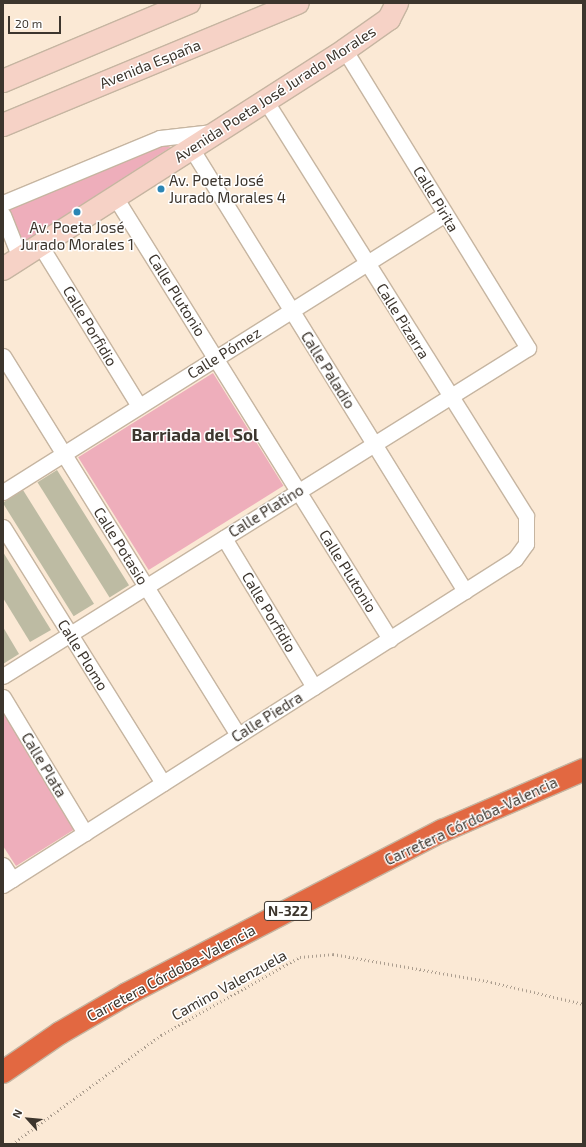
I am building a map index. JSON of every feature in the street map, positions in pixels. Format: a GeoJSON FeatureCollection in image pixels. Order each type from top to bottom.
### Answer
{"type":"FeatureCollection","features":[{"type":"Feature","properties":{"kind":"highway","name":"Carretera Córdoba-Valencia"},"geometry":{"type":"LineString","coordinates":[[3,1072],[60,1033],[141,986],[442,831],[583,770]]}},
{"type":"Feature","properties":{"kind":"main road"},"geometry":{"type":"LineString","coordinates":[[3,81],[189,3]]}},
{"type":"Feature","properties":{"kind":"main road","name":"Avenida España"},"geometry":{"type":"LineString","coordinates":[[3,125],[298,3]]}},
{"type":"Feature","properties":{"kind":"main road","name":"Avenida Poeta José Jurado Morales"},"geometry":{"type":"LineString","coordinates":[[12,264],[345,50],[390,19],[397,3]]}},
{"type":"Feature","properties":{"kind":"street","name":"Calle Pirita"},"geometry":{"type":"LineString","coordinates":[[345,50],[528,348]]}},
{"type":"Feature","properties":{"kind":"street","name":"Calle Pizarra"},"geometry":{"type":"LineString","coordinates":[[266,101],[526,516],[526,544]]}},
{"type":"Feature","properties":{"kind":"street"},"geometry":{"type":"LineString","coordinates":[[3,203],[160,138],[217,132]]}},
{"type":"Feature","properties":{"kind":"street","name":"Calle Paladio"},"geometry":{"type":"LineString","coordinates":[[191,148],[465,591]]}},
{"type":"Feature","properties":{"kind":"street","name":"Calle Plutonio"},"geometry":{"type":"LineString","coordinates":[[115,197],[390,639]]}},
{"type":"Feature","properties":{"kind":"street","name":"Calle Pómez"},"geometry":{"type":"LineString","coordinates":[[3,492],[445,214]]}},
{"type":"Feature","properties":{"kind":"street"},"geometry":{"type":"LineString","coordinates":[[3,215],[12,264]]}},
{"type":"Feature","properties":{"kind":"street","name":"Calle Porfidio"},"geometry":{"type":"LineString","coordinates":[[40,245],[139,406]]}},
{"type":"Feature","properties":{"kind":"street","name":"Calle Platino"},"geometry":{"type":"LineString","coordinates":[[3,676],[528,348]]}},
{"type":"Feature","properties":{"kind":"street","name":"Calle Potasio"},"geometry":{"type":"LineString","coordinates":[[3,356],[238,735]]}},
{"type":"Feature","properties":{"kind":"street","name":"Calle Plomo"},"geometry":{"type":"LineString","coordinates":[[3,528],[163,783]]}},
{"type":"Feature","properties":{"kind":"street","name":"Calle Porfidio"},"geometry":{"type":"LineString","coordinates":[[224,538],[314,687]]}},
{"type":"Feature","properties":{"kind":"street","name":"Calle Piedra"},"geometry":{"type":"LineString","coordinates":[[8,882],[515,559],[526,544]]}},
{"type":"Feature","properties":{"kind":"street","name":"Calle Plata"},"geometry":{"type":"LineString","coordinates":[[3,697],[85,833]]}},
{"type":"Feature","properties":{"kind":"street"},"geometry":{"type":"LineString","coordinates":[[3,865],[8,882]]}},
{"type":"Feature","properties":{"kind":"path","name":"Camino Valenzuela"},"geometry":{"type":"LineString","coordinates":[[12,1144],[161,1035],[300,957],[333,954],[491,982],[583,1004]]}},
{"type":"Feature","properties":{"kind":"shaded area"},"geometry":{"type":"Polygon","coordinates":[[[162,144],[171,147],[22,243],[3,213],[3,210],[162,144]]]}},
{"type":"Feature","properties":{"kind":"shaded area"},"geometry":{"type":"Polygon","coordinates":[[[213,373],[283,486],[149,570],[78,457],[213,373]]]}},
{"type":"Feature","properties":{"kind":"shaded area"},"geometry":{"type":"Polygon","coordinates":[[[3,711],[75,829],[16,866],[3,846],[3,711]]]}},
{"type":"Feature","properties":{"kind":"building"},"geometry":{"type":"Polygon","coordinates":[[[57,470],[129,585],[110,598],[37,482],[57,470]]]}},
{"type":"Feature","properties":{"kind":"building"},"geometry":{"type":"Polygon","coordinates":[[[23,490],[94,604],[74,616],[3,503],[23,490]]]}},
{"type":"Feature","properties":{"kind":"building"},"geometry":{"type":"Polygon","coordinates":[[[3,552],[51,630],[30,642],[3,598],[3,552]]]}},
{"type":"Feature","properties":{"kind":"building"},"geometry":{"type":"Polygon","coordinates":[[[3,627],[19,654],[3,664],[3,627]]]}},
{"type":"Feature","properties":{"kind":"place","name":"Av. Poeta José Jurado Morales 4"},"geometry":{"type":"Point","coordinates":[161,189]}},
{"type":"Feature","properties":{"kind":"place","name":"Av. Poeta José Jurado Morales 1"},"geometry":{"type":"Point","coordinates":[77,212]}},
{"type":"Feature","properties":{"kind":"district","name":"Barriada del Sol"},"geometry":{"type":"Point","coordinates":[195,435]}}]}
